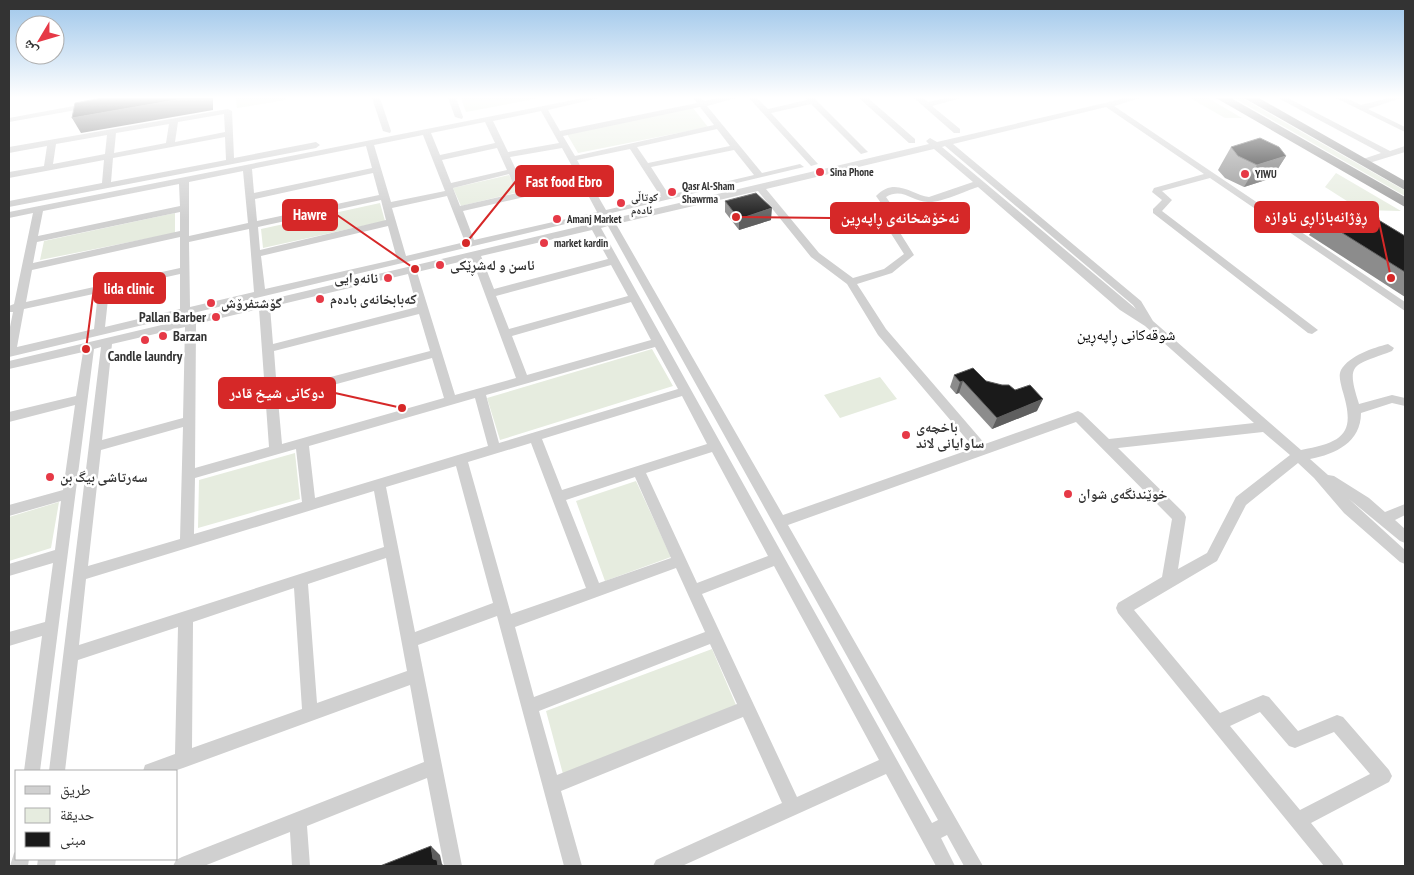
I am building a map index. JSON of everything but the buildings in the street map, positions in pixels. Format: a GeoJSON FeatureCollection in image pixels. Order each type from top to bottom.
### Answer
{"type":"FeatureCollection","features":[{"type":"Feature","properties":{"kind":"highway"},"geometry":{"type":"LineString","coordinates":[[1293,139],[1405,203]]}},
{"type":"Feature","properties":{"kind":"highway"},"geometry":{"type":"LineString","coordinates":[[1322,139],[1405,186]]}},
{"type":"Feature","properties":{"kind":"street"},"geometry":{"type":"LineString","coordinates":[[9,150],[71,139]]}},
{"type":"Feature","properties":{"kind":"street"},"geometry":{"type":"LineString","coordinates":[[106,184],[111,139]]}},
{"type":"Feature","properties":{"kind":"street"},"geometry":{"type":"LineString","coordinates":[[170,145],[171,139]]}},
{"type":"Feature","properties":{"kind":"street"},"geometry":{"type":"LineString","coordinates":[[9,175],[203,139]]}},
{"type":"Feature","properties":{"kind":"street"},"geometry":{"type":"LineString","coordinates":[[229,139],[230,161]]}},
{"type":"Feature","properties":{"kind":"street"},"geometry":{"type":"LineString","coordinates":[[9,214],[247,167],[359,139]]}},
{"type":"Feature","properties":{"kind":"street"},"geometry":{"type":"LineString","coordinates":[[9,204],[230,161],[348,142],[370,142],[388,139]]}},
{"type":"Feature","properties":{"kind":"street"},"geometry":{"type":"LineString","coordinates":[[429,139],[523,380]]}},
{"type":"Feature","properties":{"kind":"street"},"geometry":{"type":"LineString","coordinates":[[497,139],[523,195]]}},
{"type":"Feature","properties":{"kind":"street"},"geometry":{"type":"LineString","coordinates":[[561,139],[694,370],[974,866]]}},
{"type":"Feature","properties":{"kind":"street"},"geometry":{"type":"LineString","coordinates":[[572,159],[663,139]]}},
{"type":"Feature","properties":{"kind":"street"},"geometry":{"type":"LineString","coordinates":[[729,139],[814,255],[851,282],[882,332],[984,450]]}},
{"type":"Feature","properties":{"kind":"street"},"geometry":{"type":"LineString","coordinates":[[790,139],[814,164]]}},
{"type":"Feature","properties":{"kind":"street"},"geometry":{"type":"LineString","coordinates":[[851,139],[864,152]]}},
{"type":"Feature","properties":{"kind":"street"},"geometry":{"type":"LineString","coordinates":[[306,288],[411,268],[473,249],[936,139]]}},
{"type":"Feature","properties":{"kind":"street"},"geometry":{"type":"LineString","coordinates":[[39,209],[27,268],[14,308],[9,353],[103,336],[262,299],[402,260],[473,249],[594,226],[606,217],[666,198],[759,181],[814,164],[912,141],[946,142],[957,139]]}},
{"type":"Feature","properties":{"kind":"street"},"geometry":{"type":"LineString","coordinates":[[1158,139],[1405,307]]}},
{"type":"Feature","properties":{"kind":"street"},"geometry":{"type":"LineString","coordinates":[[1359,139],[1388,154]]}},
{"type":"Feature","properties":{"kind":"street"},"geometry":{"type":"LineString","coordinates":[[930,141],[1124,307],[1149,323],[1319,474],[1364,502],[1405,537]]}},
{"type":"Feature","properties":{"kind":"street"},"geometry":{"type":"LineString","coordinates":[[48,168],[52,142]]}},
{"type":"Feature","properties":{"kind":"street"},"geometry":{"type":"LineString","coordinates":[[370,142],[402,260]]}},
{"type":"Feature","properties":{"kind":"street"},"geometry":{"type":"LineString","coordinates":[[946,142],[1137,304],[1149,323]]}},
{"type":"Feature","properties":{"kind":"street"},"geometry":{"type":"LineString","coordinates":[[438,158],[500,145]]}},
{"type":"Feature","properties":{"kind":"street"},"geometry":{"type":"LineString","coordinates":[[505,156],[564,145]]}},
{"type":"Feature","properties":{"kind":"street"},"geometry":{"type":"LineString","coordinates":[[632,146],[666,198]]}},
{"type":"Feature","properties":{"kind":"street"},"geometry":{"type":"LineString","coordinates":[[645,166],[736,147]]}},
{"type":"Feature","properties":{"kind":"street"},"geometry":{"type":"LineString","coordinates":[[1363,162],[1405,149]]}},
{"type":"Feature","properties":{"kind":"street"},"geometry":{"type":"LineString","coordinates":[[247,167],[276,450]]}},
{"type":"Feature","properties":{"kind":"street"},"geometry":{"type":"LineString","coordinates":[[250,197],[377,170]]}},
{"type":"Feature","properties":{"kind":"street"},"geometry":{"type":"LineString","coordinates":[[27,268],[185,237],[386,202],[450,189],[512,171]]}},
{"type":"Feature","properties":{"kind":"street"},"geometry":{"type":"LineString","coordinates":[[1212,175],[1157,190],[1166,200],[1156,211],[1312,330]]}},
{"type":"Feature","properties":{"kind":"street"},"geometry":{"type":"LineString","coordinates":[[184,180],[189,420],[186,543]]}},
{"type":"Feature","properties":{"kind":"street"},"geometry":{"type":"LineString","coordinates":[[458,209],[584,181]]}},
{"type":"Feature","properties":{"kind":"street"},"geometry":{"type":"LineString","coordinates":[[851,282],[888,271],[908,254],[903,240],[894,230],[880,219],[869,214],[888,207],[881,196],[884,193],[904,189],[910,190],[922,199],[930,200],[980,184]]}},
{"type":"Feature","properties":{"kind":"street"},"geometry":{"type":"LineString","coordinates":[[1005,206],[1017,203]]}},
{"type":"Feature","properties":{"kind":"street"},"geometry":{"type":"LineString","coordinates":[[33,240],[185,208]]}},
{"type":"Feature","properties":{"kind":"street"},"geometry":{"type":"LineString","coordinates":[[256,254],[391,222]]}},
{"type":"Feature","properties":{"kind":"street"},"geometry":{"type":"LineString","coordinates":[[594,226],[946,866]]}},
{"type":"Feature","properties":{"kind":"street"},"geometry":{"type":"LineString","coordinates":[[490,294],[613,261]]}},
{"type":"Feature","properties":{"kind":"street"},"geometry":{"type":"LineString","coordinates":[[411,268],[451,401]]}},
{"type":"Feature","properties":{"kind":"street"},"geometry":{"type":"LineString","coordinates":[[14,308],[185,270]]}},
{"type":"Feature","properties":{"kind":"street"},"geometry":{"type":"LineString","coordinates":[[57,770],[95,447],[103,336],[104,288]]}},
{"type":"Feature","properties":{"kind":"street"},"geometry":{"type":"LineString","coordinates":[[506,334],[634,298]]}},
{"type":"Feature","properties":{"kind":"street"},"geometry":{"type":"LineString","coordinates":[[267,349],[424,309]]}},
{"type":"Feature","properties":{"kind":"street"},"geometry":{"type":"LineString","coordinates":[[9,365],[89,346],[103,336]]}},
{"type":"Feature","properties":{"kind":"street"},"geometry":{"type":"LineString","coordinates":[[188,475],[658,342]]}},
{"type":"Feature","properties":{"kind":"street"},"geometry":{"type":"LineString","coordinates":[[32,770],[89,346]]}},
{"type":"Feature","properties":{"kind":"street"},"geometry":{"type":"LineString","coordinates":[[1335,866],[1123,608],[1212,557],[1241,501],[1298,456],[1324,451],[1339,444],[1349,435],[1355,421],[1355,410],[1346,381],[1346,372],[1354,362],[1388,348]]}},
{"type":"Feature","properties":{"kind":"street"},"geometry":{"type":"LineString","coordinates":[[271,397],[437,353]]}},
{"type":"Feature","properties":{"kind":"street"},"geometry":{"type":"LineString","coordinates":[[676,375],[694,370]]}},
{"type":"Feature","properties":{"kind":"street"},"geometry":{"type":"LineString","coordinates":[[80,575],[685,391]]}},
{"type":"Feature","properties":{"kind":"street"},"geometry":{"type":"LineString","coordinates":[[479,393],[494,449]]}},
{"type":"Feature","properties":{"kind":"street"},"geometry":{"type":"LineString","coordinates":[[9,418],[82,399]]}},
{"type":"Feature","properties":{"kind":"street"},"geometry":{"type":"LineString","coordinates":[[1355,410],[1392,399],[1405,402]]}},
{"type":"Feature","properties":{"kind":"street"},"geometry":{"type":"LineString","coordinates":[[780,522],[1078,416],[1178,517],[1169,582]]}},
{"type":"Feature","properties":{"kind":"street"},"geometry":{"type":"LineString","coordinates":[[95,447],[189,420]]}},
{"type":"Feature","properties":{"kind":"street"},"geometry":{"type":"LineString","coordinates":[[1106,444],[1265,426]]}},
{"type":"Feature","properties":{"kind":"street"},"geometry":{"type":"LineString","coordinates":[[535,437],[595,591]]}},
{"type":"Feature","properties":{"kind":"street"},"geometry":{"type":"LineString","coordinates":[[302,443],[309,505]]}},
{"type":"Feature","properties":{"kind":"street"},"geometry":{"type":"LineString","coordinates":[[558,497],[715,446]]}},
{"type":"Feature","properties":{"kind":"street"},"geometry":{"type":"LineString","coordinates":[[461,459],[573,866]]}},
{"type":"Feature","properties":{"kind":"street"},"geometry":{"type":"LineString","coordinates":[[639,472],[793,808]]}},
{"type":"Feature","properties":{"kind":"street"},"geometry":{"type":"LineString","coordinates":[[1319,474],[1349,510],[1405,558]]}},
{"type":"Feature","properties":{"kind":"street"},"geometry":{"type":"LineString","coordinates":[[379,484],[453,866]]}},
{"type":"Feature","properties":{"kind":"street"},"geometry":{"type":"LineString","coordinates":[[9,510],[69,494]]}},
{"type":"Feature","properties":{"kind":"street"},"geometry":{"type":"LineString","coordinates":[[1384,519],[1405,509]]}},
{"type":"Feature","properties":{"kind":"street"},"geometry":{"type":"LineString","coordinates":[[71,655],[392,550]]}},
{"type":"Feature","properties":{"kind":"street"},"geometry":{"type":"LineString","coordinates":[[9,570],[61,554]]}},
{"type":"Feature","properties":{"kind":"street"},"geometry":{"type":"LineString","coordinates":[[693,591],[777,560]]}},
{"type":"Feature","properties":{"kind":"street"},"geometry":{"type":"LineString","coordinates":[[506,623],[679,561]]}},
{"type":"Feature","properties":{"kind":"street"},"geometry":{"type":"LineString","coordinates":[[301,581],[310,714]]}},
{"type":"Feature","properties":{"kind":"street"},"geometry":{"type":"LineString","coordinates":[[409,641],[502,607]]}},
{"type":"Feature","properties":{"kind":"street"},"geometry":{"type":"LineString","coordinates":[[183,760],[186,618]]}},
{"type":"Feature","properties":{"kind":"street"},"geometry":{"type":"LineString","coordinates":[[9,639],[51,627]]}},
{"type":"Feature","properties":{"kind":"street"},"geometry":{"type":"LineString","coordinates":[[529,706],[714,636]]}},
{"type":"Feature","properties":{"kind":"street"},"geometry":{"type":"LineString","coordinates":[[154,770],[416,675]]}},
{"type":"Feature","properties":{"kind":"street"},"geometry":{"type":"LineString","coordinates":[[1217,723],[1264,703],[1295,740],[1337,723],[1384,776],[1298,821]]}},
{"type":"Feature","properties":{"kind":"street"},"geometry":{"type":"LineString","coordinates":[[551,786],[747,708]]}},
{"type":"Feature","properties":{"kind":"street"},"geometry":{"type":"LineString","coordinates":[[662,866],[889,764]]}},
{"type":"Feature","properties":{"kind":"street"},"geometry":{"type":"LineString","coordinates":[[186,866],[434,767]]}},
{"type":"Feature","properties":{"kind":"street"},"geometry":{"type":"LineString","coordinates":[[298,821],[301,866]]}},
{"type":"Feature","properties":{"kind":"street"},"geometry":{"type":"LineString","coordinates":[[929,835],[950,823]]}},
{"type":"Feature","properties":{"kind":"green space"},"geometry":{"type":"Polygon","coordinates":[[[570,139],[649,139],[578,153],[570,139]]]}},
{"type":"Feature","properties":{"kind":"green space"},"geometry":{"type":"Polygon","coordinates":[[[1305,139],[1314,139],[1404,190],[1405,196],[1305,139]]]}},
{"type":"Feature","properties":{"kind":"green space"},"geometry":{"type":"Polygon","coordinates":[[[1336,173],[1401,211],[1361,210],[1325,187],[1336,173]]]}},
{"type":"Feature","properties":{"kind":"green space"},"geometry":{"type":"Polygon","coordinates":[[[509,175],[518,192],[461,206],[453,188],[509,175]]]}},
{"type":"Feature","properties":{"kind":"green space"},"geometry":{"type":"Polygon","coordinates":[[[380,203],[385,221],[263,248],[261,229],[380,203]]]}},
{"type":"Feature","properties":{"kind":"green space"},"geometry":{"type":"Polygon","coordinates":[[[175,213],[175,233],[40,260],[44,241],[175,213]]]}},
{"type":"Feature","properties":{"kind":"green space"},"geometry":{"type":"Polygon","coordinates":[[[652,349],[673,386],[500,440],[487,398],[652,349]]]}},
{"type":"Feature","properties":{"kind":"green space"},"geometry":{"type":"Polygon","coordinates":[[[880,377],[897,399],[840,418],[824,395],[880,377]]]}},
{"type":"Feature","properties":{"kind":"green space"},"geometry":{"type":"Polygon","coordinates":[[[295,453],[300,499],[198,528],[199,480],[295,453]]]}},
{"type":"Feature","properties":{"kind":"green space"},"geometry":{"type":"Polygon","coordinates":[[[636,481],[671,557],[605,581],[576,501],[636,481]]]}},
{"type":"Feature","properties":{"kind":"green space"},"geometry":{"type":"Polygon","coordinates":[[[59,502],[51,548],[9,561],[9,517],[59,502]]]}},
{"type":"Feature","properties":{"kind":"green space"},"geometry":{"type":"Polygon","coordinates":[[[712,649],[736,705],[563,774],[546,711],[712,649]]]}},
{"type":"Feature","properties":{"kind":"place","name":"Sina Phone"},"geometry":{"type":"Point","coordinates":[820,172]}},
{"type":"Feature","properties":{"kind":"place","name":"YIWU"},"geometry":{"type":"Point","coordinates":[1245,174]}},
{"type":"Feature","properties":{"kind":"place","name":"Qasr Al-Sham Shawrma"},"geometry":{"type":"Point","coordinates":[672,192]}},
{"type":"Feature","properties":{"kind":"place","name":"کوتاڵی ئادەم"},"geometry":{"type":"Point","coordinates":[621,203]}},
{"type":"Feature","properties":{"kind":"place","name":"نەخۆشخانەی ڕاپەڕین"},"geometry":{"type":"Point","coordinates":[736,217]}},
{"type":"Feature","properties":{"kind":"place","name":"Amanj Market"},"geometry":{"type":"Point","coordinates":[557,219]}},
{"type":"Feature","properties":{"kind":"place","name":"Fast food Ebro"},"geometry":{"type":"Point","coordinates":[466,243]}},
{"type":"Feature","properties":{"kind":"place","name":"market kardin"},"geometry":{"type":"Point","coordinates":[544,243]}},
{"type":"Feature","properties":{"kind":"place","name":"ئاسن و لەشڕێکی"},"geometry":{"type":"Point","coordinates":[440,265]}},
{"type":"Feature","properties":{"kind":"place","name":"Hawre"},"geometry":{"type":"Point","coordinates":[415,269]}},
{"type":"Feature","properties":{"kind":"place","name":"نانەوایی"},"geometry":{"type":"Point","coordinates":[388,278]}},
{"type":"Feature","properties":{"kind":"place","name":"ڕۆژانەبازاڕی ناوازە"},"geometry":{"type":"Point","coordinates":[1391,278]}},
{"type":"Feature","properties":{"kind":"place","name":"کەبابخانەی بادەم"},"geometry":{"type":"Point","coordinates":[320,299]}},
{"type":"Feature","properties":{"kind":"place","name":"گۆشتفرۆش"},"geometry":{"type":"Point","coordinates":[211,303]}},
{"type":"Feature","properties":{"kind":"place","name":"Pallan Barber"},"geometry":{"type":"Point","coordinates":[216,317]}},
{"type":"Feature","properties":{"kind":"place","name":"Barzan"},"geometry":{"type":"Point","coordinates":[163,336]}},
{"type":"Feature","properties":{"kind":"place","name":"Candle laundry"},"geometry":{"type":"Point","coordinates":[145,340]}},
{"type":"Feature","properties":{"kind":"place","name":"lida clinic"},"geometry":{"type":"Point","coordinates":[86,349]}},
{"type":"Feature","properties":{"kind":"place","name":"دوکانی شیخ قادر"},"geometry":{"type":"Point","coordinates":[402,408]}},
{"type":"Feature","properties":{"kind":"place","name":"باخچەی ساوایانی لاند"},"geometry":{"type":"Point","coordinates":[906,435]}},
{"type":"Feature","properties":{"kind":"place","name":"سەرتاشی بیگ بن"},"geometry":{"type":"Point","coordinates":[50,477]}},
{"type":"Feature","properties":{"kind":"place","name":"خوێندنگەی شوان"},"geometry":{"type":"Point","coordinates":[1068,494]}},
{"type":"Feature","properties":{"kind":"district","name":"شوقەکانی ڕاپەڕین"},"geometry":{"type":"Point","coordinates":[1126,334]}}]}
